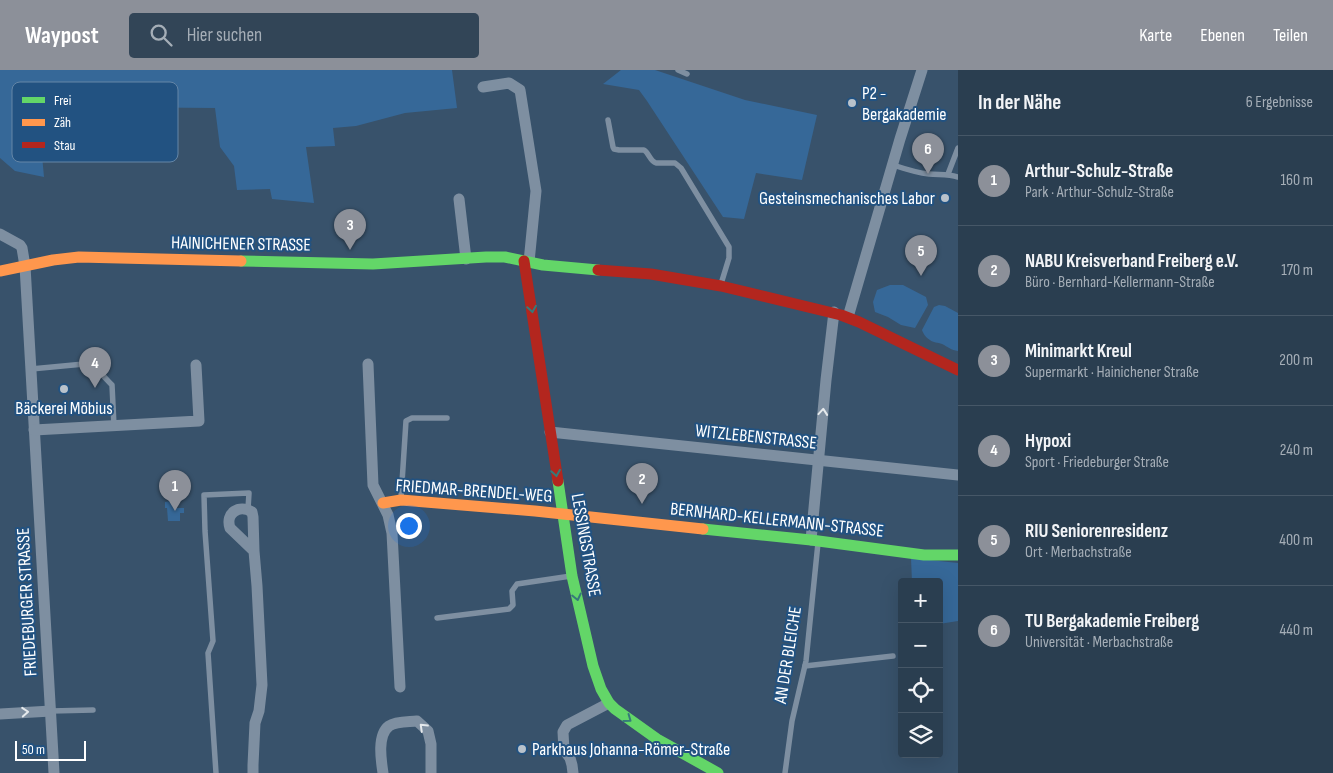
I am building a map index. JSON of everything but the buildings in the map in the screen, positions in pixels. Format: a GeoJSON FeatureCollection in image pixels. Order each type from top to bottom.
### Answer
{"type":"FeatureCollection","features":[{"type":"Feature","properties":{"kind":"street"},"geometry":{"type":"LineString","coordinates":[[848,317],[922,70]]}},
{"type":"Feature","properties":{"kind":"street"},"geometry":{"type":"LineString","coordinates":[[483,87],[509,83],[520,90],[536,191],[527,261]]}},
{"type":"Feature","properties":{"kind":"street"},"geometry":{"type":"LineString","coordinates":[[459,199],[466,259]]}},
{"type":"Feature","properties":{"kind":"street","name":"FRIEDEBURGER STRASSE"},"geometry":{"type":"LineString","coordinates":[[0,234],[20,244],[25,266],[54,773]]}},
{"type":"Feature","properties":{"kind":"street","name":"HAINICHENER STRASSE"},"geometry":{"type":"LineString","coordinates":[[0,271],[53,260],[79,257],[359,264],[506,257],[543,265],[651,274],[721,286],[834,312],[958,370]]}},
{"type":"Feature","properties":{"kind":"street","name":"LESSINGSTRASSE"},"geometry":{"type":"LineString","coordinates":[[527,261],[572,576],[593,666],[601,689],[615,709],[626,718],[657,739],[718,773]]}},
{"type":"Feature","properties":{"kind":"street"},"geometry":{"type":"LineString","coordinates":[[814,541],[819,460],[834,312]]}},
{"type":"Feature","properties":{"kind":"street","name":"FRIEDMAR-BRENDEL-WEG"},"geometry":{"type":"LineString","coordinates":[[368,364],[373,485],[388,515],[392,534],[400,687]]}},
{"type":"Feature","properties":{"kind":"street"},"geometry":{"type":"LineString","coordinates":[[34,430],[199,421],[196,366]]}},
{"type":"Feature","properties":{"kind":"street","name":"WITZLEBENSTRASSE"},"geometry":{"type":"LineString","coordinates":[[550,432],[958,475]]}},
{"type":"Feature","properties":{"kind":"street","name":"FRIEDMAR-BRENDEL-WEG"},"geometry":{"type":"LineString","coordinates":[[382,503],[401,500],[563,514]]}},
{"type":"Feature","properties":{"kind":"street"},"geometry":{"type":"LineString","coordinates":[[253,773],[255,723],[260,711],[262,685],[253,517],[252,512],[248,509],[241,508],[229,517],[228,523],[230,528],[254,551]]}},
{"type":"Feature","properties":{"kind":"street","name":"BERNHARD-KELLERMANN-STRASSE"},"geometry":{"type":"LineString","coordinates":[[563,514],[924,555],[958,555]]}},
{"type":"Feature","properties":{"kind":"street"},"geometry":{"type":"LineString","coordinates":[[573,773],[570,758],[564,750],[563,732],[567,725],[609,702]]}},
{"type":"Feature","properties":{"kind":"street"},"geometry":{"type":"LineString","coordinates":[[0,714],[51,711]]}},
{"type":"Feature","properties":{"kind":"street"},"geometry":{"type":"LineString","coordinates":[[383,773],[381,737],[389,726],[401,722],[417,721],[428,732],[431,744],[432,773]]}},
{"type":"Feature","properties":{"kind":"lane"},"geometry":{"type":"LineString","coordinates":[[678,70],[687,74]]}},
{"type":"Feature","properties":{"kind":"lane"},"geometry":{"type":"LineString","coordinates":[[608,120],[615,149],[644,149],[653,162],[675,163],[681,168],[730,247],[721,286]]}},
{"type":"Feature","properties":{"kind":"lane"},"geometry":{"type":"LineString","coordinates":[[948,174],[958,148]]}},
{"type":"Feature","properties":{"kind":"lane"},"geometry":{"type":"LineString","coordinates":[[893,165],[915,172],[948,174],[958,177]]}},
{"type":"Feature","properties":{"kind":"lane"},"geometry":{"type":"LineString","coordinates":[[31,369],[84,364],[91,365],[97,369],[112,385],[114,426]]}},
{"type":"Feature","properties":{"kind":"lane"},"geometry":{"type":"LineString","coordinates":[[401,500],[406,422],[412,418],[447,418]]}},
{"type":"Feature","properties":{"kind":"lane"},"geometry":{"type":"LineString","coordinates":[[216,773],[208,654],[213,641],[204,495],[249,493],[248,509]]}},
{"type":"Feature","properties":{"kind":"lane","name":"AN DER BLEICHE"},"geometry":{"type":"LineString","coordinates":[[785,773],[792,721],[804,666],[814,541]]}},
{"type":"Feature","properties":{"kind":"lane"},"geometry":{"type":"LineString","coordinates":[[437,618],[509,609],[512,607],[512,591],[517,584],[572,576]]}},
{"type":"Feature","properties":{"kind":"lane"},"geometry":{"type":"LineString","coordinates":[[804,666],[893,656]]}},
{"type":"Feature","properties":{"kind":"lane"},"geometry":{"type":"LineString","coordinates":[[51,711],[93,710]]}},
{"type":"Feature","properties":{"kind":"shaded area"},"geometry":{"type":"Polygon","coordinates":[[[0,70],[452,70],[457,108],[405,113],[356,126],[333,128],[335,146],[306,147],[314,203],[272,199],[270,189],[237,190],[234,166],[220,147],[215,108],[178,108],[178,82],[12,82],[12,162],[43,162],[44,177],[15,171],[0,158],[0,70]]]}},
{"type":"Feature","properties":{"kind":"shaded area"},"geometry":{"type":"Polygon","coordinates":[[[621,70],[655,70],[745,100],[817,115],[802,180],[756,173],[744,219],[723,217],[639,90],[603,84],[621,70]]]}},
{"type":"Feature","properties":{"kind":"shaded area"},"geometry":{"type":"Polygon","coordinates":[[[890,285],[903,285],[926,297],[928,305],[915,328],[901,325],[875,312],[873,302],[877,290],[890,285]]]}},
{"type":"Feature","properties":{"kind":"shaded area"},"geometry":{"type":"Polygon","coordinates":[[[939,305],[958,313],[958,351],[931,341],[922,331],[934,307],[939,305]]]}},
{"type":"Feature","properties":{"kind":"shaded area"},"geometry":{"type":"Polygon","coordinates":[[[170,498],[177,498],[177,508],[184,508],[184,513],[180,513],[180,521],[168,521],[165,502],[170,501],[170,498]]]}},
{"type":"Feature","properties":{"kind":"shaded area"},"geometry":{"type":"Polygon","coordinates":[[[911,558],[958,563],[958,621],[943,623],[943,578],[912,578],[911,558]]]}},
{"type":"Feature","properties":{"kind":"traffic: fast"},"geometry":{"type":"LineString","coordinates":[[241,261],[373,264],[505,257],[543,265],[598,270]]}},
{"type":"Feature","properties":{"kind":"traffic: fast"},"geometry":{"type":"LineString","coordinates":[[558,481],[572,576],[593,666],[601,689],[615,709],[657,739],[718,773]]}},
{"type":"Feature","properties":{"kind":"traffic: fast"},"geometry":{"type":"LineString","coordinates":[[703,529],[811,540],[924,555],[958,555]]}},
{"type":"Feature","properties":{"kind":"traffic: slow"},"geometry":{"type":"LineString","coordinates":[[0,271],[53,260],[79,257],[241,261]]}},
{"type":"Feature","properties":{"kind":"traffic: slow"},"geometry":{"type":"LineString","coordinates":[[383,503],[401,500],[535,511],[703,529]]}},
{"type":"Feature","properties":{"kind":"traffic: jam"},"geometry":{"type":"LineString","coordinates":[[524,261],[558,481]]}},
{"type":"Feature","properties":{"kind":"traffic: jam"},"geometry":{"type":"LineString","coordinates":[[598,270],[651,274],[721,286],[841,315],[958,370]]}},
{"type":"Feature","properties":{"kind":"place","name":"P2 - Bergakademie"},"geometry":{"type":"Point","coordinates":[852,103]}},
{"type":"Feature","properties":{"kind":"place","name":"TU Bergakademie Freiberg"},"geometry":{"type":"Point","coordinates":[928,174]}},
{"type":"Feature","properties":{"kind":"place","name":"Gesteinsmechanisches Labor"},"geometry":{"type":"Point","coordinates":[945,198]}},
{"type":"Feature","properties":{"kind":"place","name":"Minimarkt Kreul"},"geometry":{"type":"Point","coordinates":[350,250]}},
{"type":"Feature","properties":{"kind":"place","name":"RIU Seniorenresidenz"},"geometry":{"type":"Point","coordinates":[921,276]}},
{"type":"Feature","properties":{"kind":"place","name":"Hypoxi"},"geometry":{"type":"Point","coordinates":[95,388]}},
{"type":"Feature","properties":{"kind":"place","name":"Bäckerei Möbius"},"geometry":{"type":"Point","coordinates":[64,389]}},
{"type":"Feature","properties":{"kind":"place","name":"NABU Kreisverband Freiberg e.V."},"geometry":{"type":"Point","coordinates":[642,504]}},
{"type":"Feature","properties":{"kind":"place","name":"Arthur-Schulz-Straße"},"geometry":{"type":"Point","coordinates":[175,511]}},
{"type":"Feature","properties":{"kind":"place","name":"Parkhaus Johanna-Römer-Straße"},"geometry":{"type":"Point","coordinates":[522,749]}}]}
